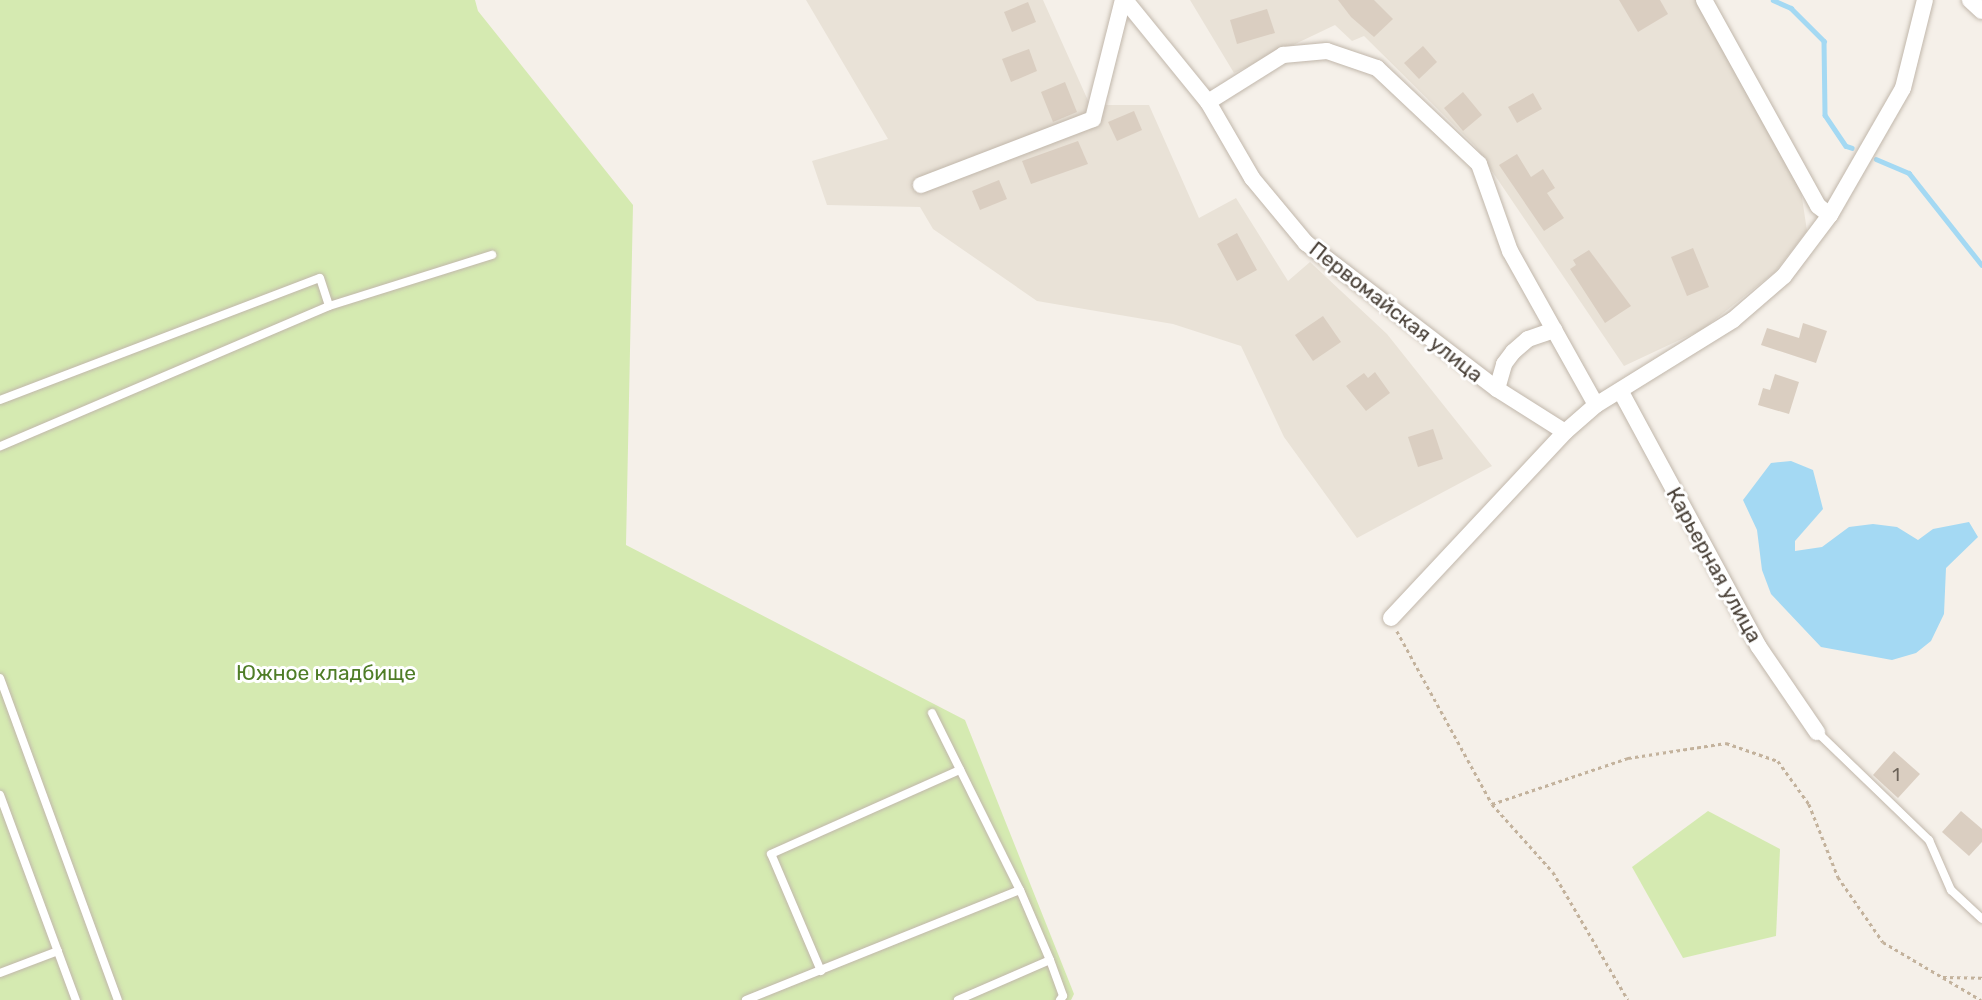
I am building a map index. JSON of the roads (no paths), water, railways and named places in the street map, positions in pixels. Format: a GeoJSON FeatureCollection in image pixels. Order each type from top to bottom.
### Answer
{"type":"FeatureCollection","features":[{"type":"Feature","properties":{"kind":"street","name":"Первомайская улица"},"geometry":{"type":"LineString","coordinates":[[1124,0],[1208,102],[1252,178],[1306,243],[1497,389],[1565,432]]}},
{"type":"Feature","properties":{"kind":"street"},"geometry":{"type":"LineString","coordinates":[[921,185],[1093,119],[1124,0]]}},
{"type":"Feature","properties":{"kind":"street"},"geometry":{"type":"LineString","coordinates":[[1704,0],[1818,206],[1830,215]]}},
{"type":"Feature","properties":{"kind":"street"},"geometry":{"type":"LineString","coordinates":[[1391,618],[1565,432],[1595,405],[1621,392],[1733,320],[1784,276],[1830,215],[1903,88],[1925,0]]}},
{"type":"Feature","properties":{"kind":"street"},"geometry":{"type":"LineString","coordinates":[[1970,0],[1982,11]]}},
{"type":"Feature","properties":{"kind":"street"},"geometry":{"type":"LineString","coordinates":[[1208,102],[1283,55],[1327,51],[1377,68],[1479,164],[1510,251],[1595,405]]}},
{"type":"Feature","properties":{"kind":"street"},"geometry":{"type":"LineString","coordinates":[[1497,389],[1504,364],[1513,352],[1528,340],[1554,330]]}},
{"type":"Feature","properties":{"kind":"street","name":"Карьерная улица"},"geometry":{"type":"LineString","coordinates":[[1621,392],[1759,647],[1817,732]]}},
{"type":"Feature","properties":{"kind":"lane"},"geometry":{"type":"LineString","coordinates":[[0,446],[329,306],[492,255]]}},
{"type":"Feature","properties":{"kind":"lane"},"geometry":{"type":"LineString","coordinates":[[0,400],[320,278],[329,306]]}},
{"type":"Feature","properties":{"kind":"lane"},"geometry":{"type":"LineString","coordinates":[[0,678],[118,1000]]}},
{"type":"Feature","properties":{"kind":"lane"},"geometry":{"type":"LineString","coordinates":[[932,713],[1020,890],[1050,960],[1063,996],[1060,1000]]}},
{"type":"Feature","properties":{"kind":"lane"},"geometry":{"type":"LineString","coordinates":[[1817,732],[1929,840],[1951,890],[1982,919]]}},
{"type":"Feature","properties":{"kind":"lane"},"geometry":{"type":"LineString","coordinates":[[821,971],[771,854],[960,770]]}},
{"type":"Feature","properties":{"kind":"lane"},"geometry":{"type":"LineString","coordinates":[[0,794],[76,1000]]}},
{"type":"Feature","properties":{"kind":"lane"},"geometry":{"type":"LineString","coordinates":[[746,1000],[1020,890]]}},
{"type":"Feature","properties":{"kind":"lane"},"geometry":{"type":"LineString","coordinates":[[0,972],[58,951]]}},
{"type":"Feature","properties":{"kind":"lane"},"geometry":{"type":"LineString","coordinates":[[958,1000],[1050,960]]}},
{"type":"Feature","properties":{"kind":"water"},"geometry":{"type":"Polygon","coordinates":[[[1791,461],[1813,470],[1823,509],[1795,541],[1795,551],[1822,547],[1849,527],[1873,524],[1897,527],[1918,540],[1933,529],[1969,522],[1978,537],[1946,568],[1944,614],[1931,641],[1916,653],[1892,660],[1821,647],[1771,594],[1762,570],[1757,530],[1743,500],[1771,463],[1791,461]]]}},
{"type":"Feature","properties":{"kind":"waterway"},"geometry":{"type":"LineString","coordinates":[[1773,0],[1791,8],[1824,41],[1825,115],[1846,146],[1852,148]]}},
{"type":"Feature","properties":{"kind":"waterway"},"geometry":{"type":"LineString","coordinates":[[1876,159],[1909,173],[1982,265]]}},
{"type":"Feature","properties":{"kind":"park label","name":"Южное кладбище"},"geometry":{"type":"Point","coordinates":[326,673]}}]}
